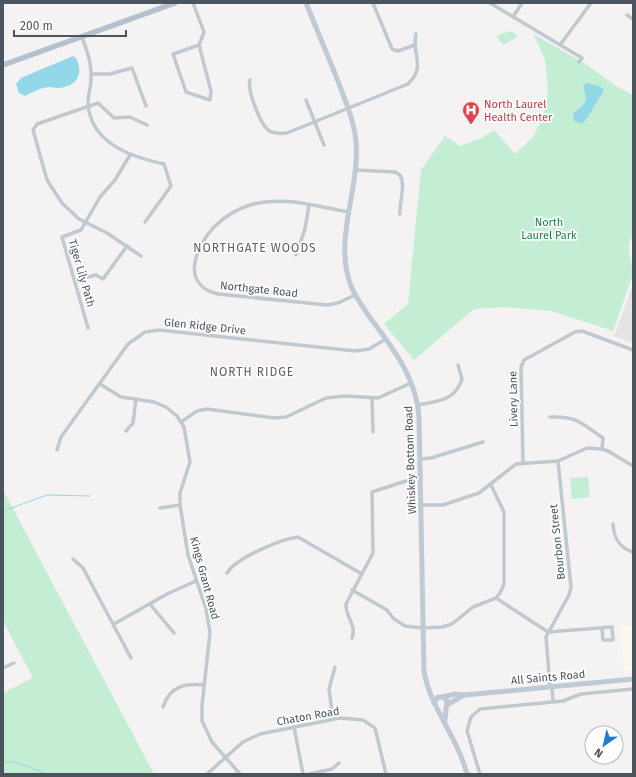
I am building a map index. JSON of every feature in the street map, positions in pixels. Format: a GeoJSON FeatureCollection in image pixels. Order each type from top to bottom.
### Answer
{"type":"FeatureCollection","features":[{"type":"Feature","properties":{"kind":"main road"},"geometry":{"type":"LineString","coordinates":[[3,65],[176,3]]}},
{"type":"Feature","properties":{"kind":"street"},"geometry":{"type":"LineString","coordinates":[[193,3],[204,32],[199,45],[211,91],[210,100],[186,92],[173,54],[199,45]]}},
{"type":"Feature","properties":{"kind":"street","name":"Whiskey Bottom Road"},"geometry":{"type":"LineString","coordinates":[[306,3],[348,108],[356,142],[356,170],[344,251],[347,275],[355,295],[386,339],[412,383],[419,405],[423,628],[426,682],[434,703]]}},
{"type":"Feature","properties":{"kind":"street"},"geometry":{"type":"LineString","coordinates":[[373,3],[392,49],[398,51],[415,45]]}},
{"type":"Feature","properties":{"kind":"street"},"geometry":{"type":"LineString","coordinates":[[490,3],[582,58],[579,62]]}},
{"type":"Feature","properties":{"kind":"street"},"geometry":{"type":"LineString","coordinates":[[514,17],[522,3]]}},
{"type":"Feature","properties":{"kind":"street"},"geometry":{"type":"LineString","coordinates":[[560,45],[591,3]]}},
{"type":"Feature","properties":{"kind":"street"},"geometry":{"type":"LineString","coordinates":[[627,15],[633,19]]}},
{"type":"Feature","properties":{"kind":"street"},"geometry":{"type":"LineString","coordinates":[[250,80],[250,92],[261,121],[267,129],[277,134],[282,134],[408,84],[415,76],[419,67],[415,45],[416,34]]}},
{"type":"Feature","properties":{"kind":"street"},"geometry":{"type":"LineString","coordinates":[[82,37],[91,61],[92,74],[88,105],[92,122],[100,135],[130,155],[164,164],[171,186],[145,222]]}},
{"type":"Feature","properties":{"kind":"street"},"geometry":{"type":"LineString","coordinates":[[92,74],[110,74],[132,68],[146,106]]}},
{"type":"Feature","properties":{"kind":"street"},"geometry":{"type":"LineString","coordinates":[[306,100],[324,145]]}},
{"type":"Feature","properties":{"kind":"street"},"geometry":{"type":"LineString","coordinates":[[141,256],[107,233],[86,223],[67,208],[50,185],[33,130],[37,124],[98,102],[114,118],[130,117],[147,125]]}},
{"type":"Feature","properties":{"kind":"street","name":"Tiger Lily Path"},"geometry":{"type":"LineString","coordinates":[[88,328],[62,237],[78,232],[86,223],[100,197],[115,180],[130,155]]}},
{"type":"Feature","properties":{"kind":"street"},"geometry":{"type":"LineString","coordinates":[[356,170],[394,172],[400,175],[402,180],[399,204],[400,214]]}},
{"type":"Feature","properties":{"kind":"street","name":"Northgate Road"},"geometry":{"type":"LineString","coordinates":[[349,212],[309,205],[270,201],[251,205],[231,214],[214,228],[202,245],[194,266],[196,278],[203,287],[213,293],[328,305],[338,304],[355,295]]}},
{"type":"Feature","properties":{"kind":"street"},"geometry":{"type":"LineString","coordinates":[[296,255],[304,233],[309,205]]}},
{"type":"Feature","properties":{"kind":"street"},"geometry":{"type":"LineString","coordinates":[[75,280],[96,275],[103,279],[126,246]]}},
{"type":"Feature","properties":{"kind":"street","name":"Glen Ridge Drive"},"geometry":{"type":"LineString","coordinates":[[57,450],[61,437],[134,338],[145,332],[152,330],[355,351],[369,349],[386,339]]}},
{"type":"Feature","properties":{"kind":"street","name":"Livery Lane"},"geometry":{"type":"LineString","coordinates":[[523,462],[521,366],[524,360],[574,332],[582,332],[633,350]]}},
{"type":"Feature","properties":{"kind":"street"},"geometry":{"type":"LineString","coordinates":[[419,405],[443,400],[454,394],[462,379],[458,365]]}},
{"type":"Feature","properties":{"kind":"street"},"geometry":{"type":"LineString","coordinates":[[181,422],[197,412],[207,409],[280,418],[291,416],[314,403],[332,397],[345,396],[372,399],[383,396],[412,383]]}},
{"type":"Feature","properties":{"kind":"street","name":"Kings Grant Road"},"geometry":{"type":"LineString","coordinates":[[100,384],[121,397],[154,402],[166,407],[181,422],[186,434],[190,462],[180,493],[180,505],[188,555],[206,609],[210,632],[202,714],[204,728],[212,742],[240,774]]}},
{"type":"Feature","properties":{"kind":"street"},"geometry":{"type":"LineString","coordinates":[[126,431],[133,423],[136,399]]}},
{"type":"Feature","properties":{"kind":"street"},"geometry":{"type":"LineString","coordinates":[[372,399],[373,432]]}},
{"type":"Feature","properties":{"kind":"street"},"geometry":{"type":"LineString","coordinates":[[550,417],[567,416],[574,418],[603,438],[602,449]]}},
{"type":"Feature","properties":{"kind":"street"},"geometry":{"type":"LineString","coordinates":[[420,459],[431,458],[482,442]]}},
{"type":"Feature","properties":{"kind":"street"},"geometry":{"type":"LineString","coordinates":[[421,505],[443,505],[478,493],[491,485],[510,467],[523,462],[558,461],[582,450],[602,449],[633,466]]}},
{"type":"Feature","properties":{"kind":"street","name":"Bourbon Street"},"geometry":{"type":"LineString","coordinates":[[553,701],[546,641],[548,632],[569,595],[571,587],[558,461]]}},
{"type":"Feature","properties":{"kind":"street"},"geometry":{"type":"LineString","coordinates":[[352,638],[354,631],[353,624],[345,608],[346,601],[373,553],[371,498],[374,491],[409,480]]}},
{"type":"Feature","properties":{"kind":"street"},"geometry":{"type":"LineString","coordinates":[[352,590],[387,610],[401,623],[410,627],[423,628],[447,627],[473,607],[496,598],[504,584],[504,512],[491,485]]}},
{"type":"Feature","properties":{"kind":"street"},"geometry":{"type":"LineString","coordinates":[[160,508],[180,505]]}},
{"type":"Feature","properties":{"kind":"street"},"geometry":{"type":"LineString","coordinates":[[613,524],[614,534],[618,543],[633,552]]}},
{"type":"Feature","properties":{"kind":"street"},"geometry":{"type":"LineString","coordinates":[[227,573],[234,564],[246,557],[298,537],[362,574]]}},
{"type":"Feature","properties":{"kind":"street"},"geometry":{"type":"LineString","coordinates":[[73,558],[83,568],[131,658]]}},
{"type":"Feature","properties":{"kind":"street"},"geometry":{"type":"LineString","coordinates":[[114,624],[176,589],[196,581]]}},
{"type":"Feature","properties":{"kind":"street"},"geometry":{"type":"LineString","coordinates":[[496,598],[548,632],[612,627],[614,640],[603,640],[602,628]]}},
{"type":"Feature","properties":{"kind":"street"},"geometry":{"type":"LineString","coordinates":[[150,604],[174,633]]}},
{"type":"Feature","properties":{"kind":"street"},"geometry":{"type":"LineString","coordinates":[[3,668],[14,663]]}},
{"type":"Feature","properties":{"kind":"street"},"geometry":{"type":"LineString","coordinates":[[333,719],[329,689],[334,667]]}},
{"type":"Feature","properties":{"kind":"street","name":"All Saints Road"},"geometry":{"type":"LineString","coordinates":[[441,697],[455,694],[633,679]]}},
{"type":"Feature","properties":{"kind":"street"},"geometry":{"type":"LineString","coordinates":[[426,682],[433,693],[446,700],[444,715],[445,723]]}},
{"type":"Feature","properties":{"kind":"street"},"geometry":{"type":"LineString","coordinates":[[163,706],[169,696],[182,685],[204,685]]}},
{"type":"Feature","properties":{"kind":"street"},"geometry":{"type":"LineString","coordinates":[[480,774],[467,731],[471,718],[476,711],[485,708],[563,701],[581,694],[633,689]]}},
{"type":"Feature","properties":{"kind":"street","name":"All Saints Road"},"geometry":{"type":"LineString","coordinates":[[446,707],[454,700],[465,694]]}},
{"type":"Feature","properties":{"kind":"street"},"geometry":{"type":"LineString","coordinates":[[441,697],[436,698],[434,703],[436,709],[458,747],[467,774]]}},
{"type":"Feature","properties":{"kind":"street"},"geometry":{"type":"LineString","coordinates":[[436,709],[442,710],[446,707]]}},
{"type":"Feature","properties":{"kind":"street","name":"Chaton Road"},"geometry":{"type":"LineString","coordinates":[[207,774],[244,742],[255,736],[333,719],[356,719],[363,720],[372,725],[378,737],[386,774]]}},
{"type":"Feature","properties":{"kind":"street"},"geometry":{"type":"LineString","coordinates":[[294,727],[303,774]]}},
{"type":"Feature","properties":{"kind":"street"},"geometry":{"type":"LineString","coordinates":[[310,774],[332,769],[339,763]]}},
{"type":"Feature","properties":{"kind":"shaded area"},"geometry":{"type":"Polygon","coordinates":[[[633,285],[633,343],[614,336],[633,285]]]}},
{"type":"Feature","properties":{"kind":"shaded area"},"geometry":{"type":"Polygon","coordinates":[[[633,626],[633,670],[624,671],[620,627],[633,626]]]}},
{"type":"Feature","properties":{"kind":"green space"},"geometry":{"type":"Polygon","coordinates":[[[512,31],[517,37],[503,45],[497,37],[498,35],[512,31]]]}},
{"type":"Feature","properties":{"kind":"green space","name":"North Laurel Park"},"geometry":{"type":"Polygon","coordinates":[[[535,35],[584,63],[619,88],[633,95],[633,236],[630,240],[629,249],[633,274],[613,331],[551,311],[503,307],[474,309],[414,360],[384,324],[408,304],[421,170],[445,136],[460,146],[482,138],[494,130],[515,154],[533,137],[541,121],[547,101],[548,89],[545,59],[534,36],[535,35]]]}},
{"type":"Feature","properties":{"kind":"green space"},"geometry":{"type":"Polygon","coordinates":[[[588,477],[590,497],[572,499],[570,478],[588,477]]]}},
{"type":"Feature","properties":{"kind":"green space"},"geometry":{"type":"Polygon","coordinates":[[[3,490],[154,774],[3,774],[3,693],[33,678],[3,621],[3,490]]]}},
{"type":"Feature","properties":{"kind":"water"},"geometry":{"type":"Polygon","coordinates":[[[73,56],[76,58],[78,64],[79,74],[77,79],[70,85],[58,88],[42,88],[25,96],[19,93],[16,84],[21,78],[73,56]]]}},
{"type":"Feature","properties":{"kind":"water"},"geometry":{"type":"Polygon","coordinates":[[[587,83],[601,87],[604,90],[582,124],[574,121],[573,114],[583,105],[586,99],[584,85],[587,83]]]}},
{"type":"Feature","properties":{"kind":"waterway"},"geometry":{"type":"LineString","coordinates":[[3,511],[47,495],[90,496]]}},
{"type":"Feature","properties":{"kind":"waterway"},"geometry":{"type":"LineString","coordinates":[[3,762],[16,762],[47,774]]}},
{"type":"Feature","properties":{"kind":"waterway"},"geometry":{"type":"LineString","coordinates":[[63,774],[74,774]]}},
{"type":"Feature","properties":{"kind":"place","name":"North Laurel Health Center"},"geometry":{"type":"Point","coordinates":[471,125]}},
{"type":"Feature","properties":{"kind":"district","name":"NORTHGATE WOODS"},"geometry":{"type":"Point","coordinates":[255,248]}},
{"type":"Feature","properties":{"kind":"district","name":"NORTH RIDGE"},"geometry":{"type":"Point","coordinates":[252,372]}}]}
